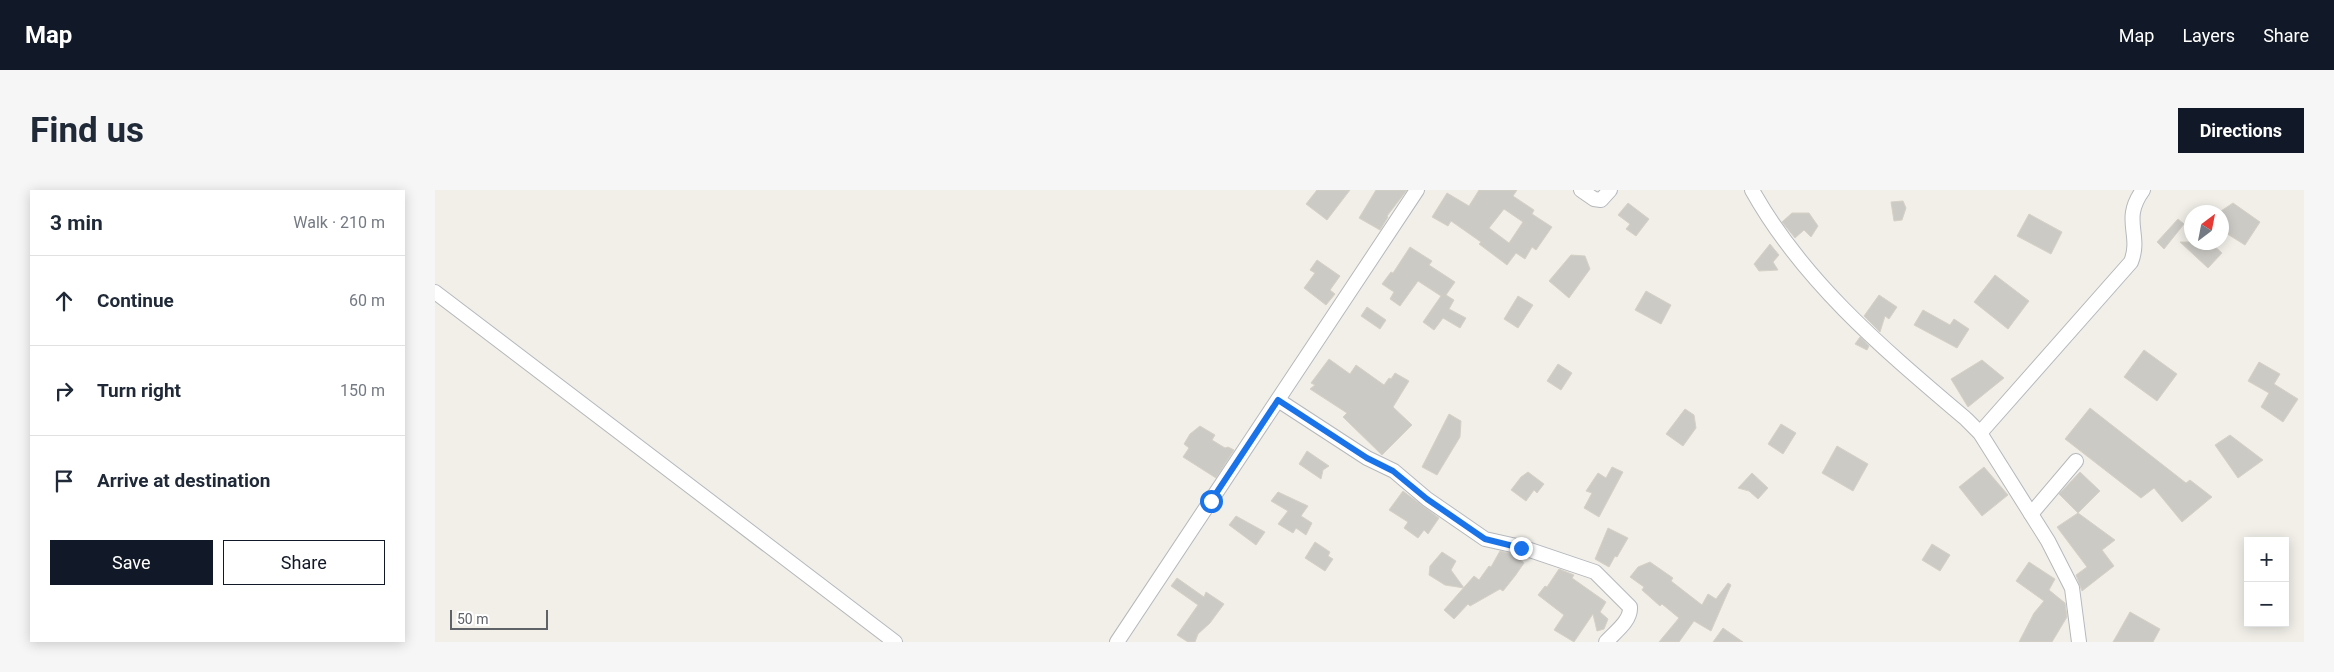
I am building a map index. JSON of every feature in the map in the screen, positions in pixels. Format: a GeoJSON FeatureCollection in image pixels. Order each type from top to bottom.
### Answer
{"type":"FeatureCollection","features":[{"type":"Feature","properties":{"kind":"street"},"geometry":{"type":"LineString","coordinates":[[1117,642],[1417,190]]}},
{"type":"Feature","properties":{"kind":"street"},"geometry":{"type":"LineString","coordinates":[[1581,190],[1594,199],[1601,200],[1610,190]]}},
{"type":"Feature","properties":{"kind":"street"},"geometry":{"type":"LineString","coordinates":[[1752,190],[1777,232],[1820,285],[1869,335],[1980,433],[2031,514],[2072,588],[2079,642]]}},
{"type":"Feature","properties":{"kind":"street"},"geometry":{"type":"LineString","coordinates":[[1980,433],[2131,262],[2135,246],[2131,216],[2132,208],[2143,190]]}},
{"type":"Feature","properties":{"kind":"street"},"geometry":{"type":"LineString","coordinates":[[435,292],[895,642]]}},
{"type":"Feature","properties":{"kind":"street"},"geometry":{"type":"LineString","coordinates":[[1278,400],[1367,458],[1393,471],[1427,499],[1485,539],[1521,548],[1595,572],[1631,610],[1627,620],[1606,642]]}},
{"type":"Feature","properties":{"kind":"street"},"geometry":{"type":"LineString","coordinates":[[2031,514],[2076,461]]}},
{"type":"Feature","properties":{"kind":"building"},"geometry":{"type":"Polygon","coordinates":[[[1317,190],[1350,190],[1327,220],[1306,204],[1317,190]]]}},
{"type":"Feature","properties":{"kind":"building"},"geometry":{"type":"Polygon","coordinates":[[[1376,190],[1407,190],[1387,216],[1380,230],[1359,218],[1376,190]]]}},
{"type":"Feature","properties":{"kind":"building"},"geometry":{"type":"Polygon","coordinates":[[[1479,190],[1517,190],[1513,196],[1534,210],[1532,214],[1552,227],[1536,250],[1532,247],[1525,259],[1516,253],[1507,265],[1479,244],[1481,242],[1451,221],[1448,226],[1432,217],[1447,193],[1469,206],[1479,190]],[[1504,209],[1489,228],[1509,243],[1523,222],[1504,209]]]}},
{"type":"Feature","properties":{"kind":"building"},"geometry":{"type":"Polygon","coordinates":[[[1903,201],[1906,208],[1902,220],[1894,221],[1891,202],[1903,201]]]}},
{"type":"Feature","properties":{"kind":"building"},"geometry":{"type":"Polygon","coordinates":[[[1628,203],[1649,219],[1636,236],[1626,229],[1630,224],[1618,215],[1628,203]]]}},
{"type":"Feature","properties":{"kind":"building"},"geometry":{"type":"Polygon","coordinates":[[[2233,203],[2260,222],[2245,245],[2229,235],[2229,206],[2233,203]]]}},
{"type":"Feature","properties":{"kind":"building"},"geometry":{"type":"Polygon","coordinates":[[[1792,213],[1809,213],[1818,226],[1811,237],[1804,230],[1795,238],[1782,222],[1792,213]]]}},
{"type":"Feature","properties":{"kind":"building"},"geometry":{"type":"Polygon","coordinates":[[[2029,214],[2062,232],[2051,254],[2017,236],[2029,214]]]}},
{"type":"Feature","properties":{"kind":"building"},"geometry":{"type":"Polygon","coordinates":[[[2178,219],[2184,224],[2164,249],[2157,242],[2178,219]]]}},
{"type":"Feature","properties":{"kind":"building"},"geometry":{"type":"Polygon","coordinates":[[[1770,244],[1779,255],[1773,262],[1778,270],[1759,271],[1754,264],[1770,244]]]}},
{"type":"Feature","properties":{"kind":"building"},"geometry":{"type":"Polygon","coordinates":[[[1410,247],[1432,261],[1429,265],[1455,282],[1446,295],[1454,300],[1449,309],[1466,318],[1460,328],[1443,318],[1434,330],[1423,322],[1441,296],[1418,281],[1400,306],[1390,299],[1394,292],[1382,284],[1391,272],[1393,273],[1410,247]]]}},
{"type":"Feature","properties":{"kind":"building"},"geometry":{"type":"Polygon","coordinates":[[[2189,250],[2219,250],[2222,253],[2208,268],[2189,250]]]}},
{"type":"Feature","properties":{"kind":"building"},"geometry":{"type":"Polygon","coordinates":[[[1571,255],[1585,256],[1590,269],[1569,298],[1549,281],[1571,255]]]}},
{"type":"Feature","properties":{"kind":"building"},"geometry":{"type":"Polygon","coordinates":[[[1317,260],[1340,276],[1330,290],[1335,294],[1326,305],[1304,288],[1315,273],[1310,270],[1317,260]]]}},
{"type":"Feature","properties":{"kind":"building"},"geometry":{"type":"Polygon","coordinates":[[[1995,275],[2029,301],[2008,329],[1974,302],[1995,275]]]}},
{"type":"Feature","properties":{"kind":"building"},"geometry":{"type":"Polygon","coordinates":[[[1646,291],[1671,305],[1661,324],[1635,310],[1646,291]]]}},
{"type":"Feature","properties":{"kind":"building"},"geometry":{"type":"Polygon","coordinates":[[[1879,295],[1897,307],[1889,319],[1885,316],[1880,332],[1864,316],[1879,295]]]}},
{"type":"Feature","properties":{"kind":"building"},"geometry":{"type":"Polygon","coordinates":[[[1518,296],[1533,305],[1518,328],[1504,319],[1518,296]]]}},
{"type":"Feature","properties":{"kind":"building"},"geometry":{"type":"Polygon","coordinates":[[[1367,307],[1386,320],[1380,329],[1361,316],[1367,307]]]}},
{"type":"Feature","properties":{"kind":"building"},"geometry":{"type":"Polygon","coordinates":[[[1923,310],[1950,325],[1954,319],[1969,329],[1957,348],[1914,325],[1923,310]]]}},
{"type":"Feature","properties":{"kind":"building"},"geometry":{"type":"Polygon","coordinates":[[[1860,337],[1869,346],[1867,350],[1855,344],[1860,337]]]}},
{"type":"Feature","properties":{"kind":"building"},"geometry":{"type":"Polygon","coordinates":[[[2144,350],[2177,374],[2157,401],[2124,377],[2144,350]]]}},
{"type":"Feature","properties":{"kind":"building"},"geometry":{"type":"Polygon","coordinates":[[[1329,359],[1350,374],[1356,365],[1384,385],[1395,373],[1409,381],[1393,407],[1412,425],[1382,455],[1343,417],[1347,413],[1310,389],[1315,385],[1311,383],[1329,359]]]}},
{"type":"Feature","properties":{"kind":"building"},"geometry":{"type":"Polygon","coordinates":[[[1982,360],[2004,378],[1968,407],[1951,379],[1982,360]]]}},
{"type":"Feature","properties":{"kind":"building"},"geometry":{"type":"Polygon","coordinates":[[[2259,362],[2280,374],[2274,384],[2298,399],[2283,422],[2261,407],[2269,393],[2248,381],[2259,362]]]}},
{"type":"Feature","properties":{"kind":"building"},"geometry":{"type":"Polygon","coordinates":[[[1558,364],[1572,373],[1561,390],[1547,381],[1558,364]]]}},
{"type":"Feature","properties":{"kind":"building"},"geometry":{"type":"Polygon","coordinates":[[[2090,408],[2186,483],[2190,480],[2212,497],[2182,522],[2154,488],[2141,498],[2065,439],[2090,408]]]}},
{"type":"Feature","properties":{"kind":"building"},"geometry":{"type":"Polygon","coordinates":[[[1685,409],[1694,415],[1696,428],[1683,446],[1666,434],[1685,409]]]}},
{"type":"Feature","properties":{"kind":"building"},"geometry":{"type":"Polygon","coordinates":[[[1449,414],[1461,421],[1460,437],[1437,475],[1422,467],[1449,414]]]}},
{"type":"Feature","properties":{"kind":"building"},"geometry":{"type":"Polygon","coordinates":[[[1781,424],[1796,433],[1783,454],[1768,444],[1781,424]]]}},
{"type":"Feature","properties":{"kind":"building"},"geometry":{"type":"Polygon","coordinates":[[[1200,426],[1215,435],[1212,440],[1225,448],[1228,447],[1234,450],[1216,478],[1183,457],[1189,448],[1184,444],[1190,434],[1200,426]]]}},
{"type":"Feature","properties":{"kind":"building"},"geometry":{"type":"Polygon","coordinates":[[[2230,435],[2263,460],[2238,478],[2215,445],[2230,435]]]}},
{"type":"Feature","properties":{"kind":"building"},"geometry":{"type":"Polygon","coordinates":[[[1837,446],[1868,464],[1853,491],[1822,473],[1837,446]]]}},
{"type":"Feature","properties":{"kind":"building"},"geometry":{"type":"Polygon","coordinates":[[[1307,451],[1329,466],[1323,470],[1321,479],[1299,464],[1307,451]]]}},
{"type":"Feature","properties":{"kind":"building"},"geometry":{"type":"Polygon","coordinates":[[[1612,467],[1623,472],[1599,517],[1584,508],[1592,493],[1586,491],[1598,473],[1606,478],[1612,467]]]}},
{"type":"Feature","properties":{"kind":"building"},"geometry":{"type":"Polygon","coordinates":[[[1984,467],[2008,495],[1982,516],[1959,487],[1984,467]]]}},
{"type":"Feature","properties":{"kind":"building"},"geometry":{"type":"Polygon","coordinates":[[[1528,472],[1544,484],[1537,493],[1534,490],[1526,501],[1511,490],[1521,477],[1528,472]]]}},
{"type":"Feature","properties":{"kind":"building"},"geometry":{"type":"Polygon","coordinates":[[[2080,472],[2100,491],[2078,513],[2059,494],[2080,472]]]}},
{"type":"Feature","properties":{"kind":"building"},"geometry":{"type":"Polygon","coordinates":[[[1752,473],[1768,488],[1758,499],[1749,491],[1738,488],[1752,473]]]}},
{"type":"Feature","properties":{"kind":"building"},"geometry":{"type":"Polygon","coordinates":[[[1403,491],[1439,518],[1428,534],[1424,530],[1418,538],[1404,528],[1408,522],[1389,510],[1403,491]]]}},
{"type":"Feature","properties":{"kind":"building"},"geometry":{"type":"Polygon","coordinates":[[[1278,492],[1308,506],[1301,516],[1312,523],[1306,535],[1296,528],[1293,533],[1278,524],[1288,511],[1271,501],[1278,492]]]}},
{"type":"Feature","properties":{"kind":"building"},"geometry":{"type":"Polygon","coordinates":[[[2078,513],[2115,540],[2102,550],[2114,566],[2082,591],[2076,575],[2087,567],[2057,527],[2078,513]]]}},
{"type":"Feature","properties":{"kind":"building"},"geometry":{"type":"Polygon","coordinates":[[[1236,516],[1265,532],[1256,545],[1229,525],[1236,516]]]}},
{"type":"Feature","properties":{"kind":"building"},"geometry":{"type":"Polygon","coordinates":[[[1608,528],[1628,538],[1609,567],[1595,559],[1608,528]]]}},
{"type":"Feature","properties":{"kind":"building"},"geometry":{"type":"Polygon","coordinates":[[[1315,542],[1330,552],[1328,556],[1333,559],[1325,571],[1305,558],[1315,542]]]}},
{"type":"Feature","properties":{"kind":"building"},"geometry":{"type":"Polygon","coordinates":[[[1932,544],[1950,555],[1940,571],[1922,560],[1932,544]]]}},
{"type":"Feature","properties":{"kind":"building"},"geometry":{"type":"Polygon","coordinates":[[[1500,551],[1513,554],[1524,563],[1503,591],[1500,589],[1470,606],[1468,604],[1454,619],[1444,610],[1474,576],[1479,580],[1489,566],[1491,567],[1500,551]]]}},
{"type":"Feature","properties":{"kind":"building"},"geometry":{"type":"Polygon","coordinates":[[[1442,552],[1456,561],[1451,570],[1464,588],[1445,585],[1429,575],[1430,566],[1442,552]]]}},
{"type":"Feature","properties":{"kind":"building"},"geometry":{"type":"Polygon","coordinates":[[[1650,562],[1673,578],[1671,581],[1702,605],[1708,594],[1716,599],[1728,583],[1731,585],[1711,631],[1694,621],[1679,642],[1659,642],[1679,618],[1662,604],[1660,606],[1642,590],[1644,587],[1630,577],[1638,567],[1650,562]]]}},
{"type":"Feature","properties":{"kind":"building"},"geometry":{"type":"Polygon","coordinates":[[[2029,562],[2055,579],[2049,590],[2065,603],[2067,617],[2052,642],[2019,642],[2034,613],[2044,601],[2016,581],[2029,562]]]}},
{"type":"Feature","properties":{"kind":"building"},"geometry":{"type":"Polygon","coordinates":[[[1559,569],[1574,575],[1572,578],[1606,602],[1600,612],[1608,619],[1604,629],[1597,631],[1593,614],[1574,642],[1554,630],[1564,615],[1538,595],[1545,586],[1547,587],[1559,569]]]}},
{"type":"Feature","properties":{"kind":"building"},"geometry":{"type":"Polygon","coordinates":[[[1177,578],[1204,597],[1206,592],[1224,604],[1210,623],[1198,634],[1195,642],[1188,642],[1177,635],[1198,605],[1171,586],[1177,578]]]}},
{"type":"Feature","properties":{"kind":"building"},"geometry":{"type":"Polygon","coordinates":[[[2130,612],[2160,629],[2153,642],[2113,642],[2130,612]]]}},
{"type":"Feature","properties":{"kind":"building"},"geometry":{"type":"Polygon","coordinates":[[[1723,628],[1743,642],[1713,642],[1723,628]]]}},
{"type":"Feature","properties":{"kind":"route"},"geometry":{"type":"LineString","coordinates":[[1211,501],[1278,400],[1367,458],[1387,466],[1427,499],[1485,539],[1521,548]]}}]}
